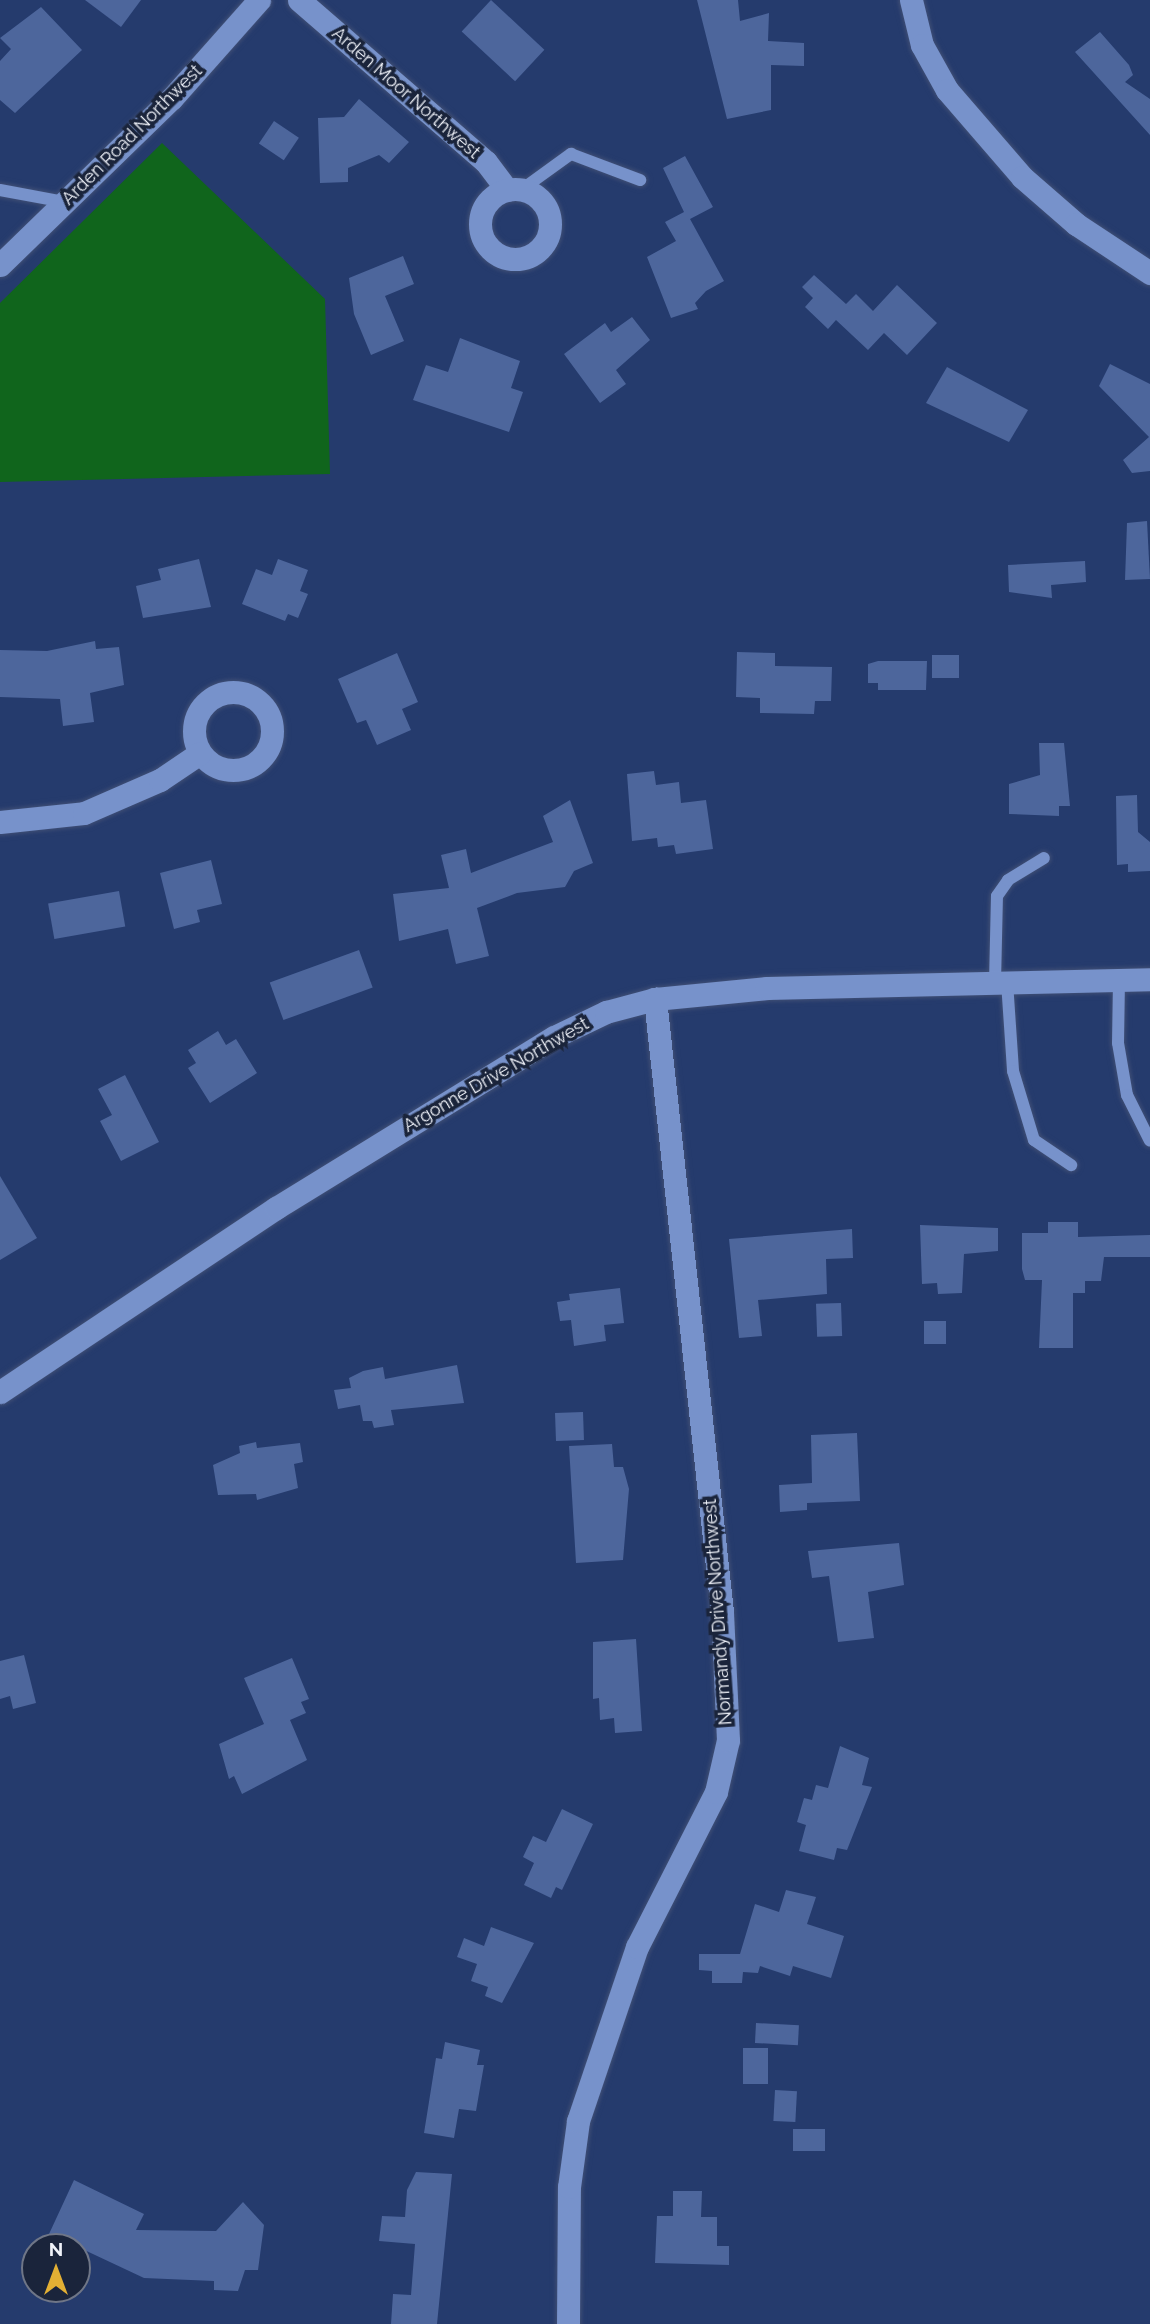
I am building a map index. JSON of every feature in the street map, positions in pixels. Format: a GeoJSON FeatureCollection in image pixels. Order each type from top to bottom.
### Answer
{"type":"FeatureCollection","features":[{"type":"Feature","properties":{"kind":"street","name":"Arden Road Northwest"},"geometry":{"type":"LineString","coordinates":[[0,265],[259,0]]}},
{"type":"Feature","properties":{"kind":"street","name":"Arden Moor Northwest"},"geometry":{"type":"LineString","coordinates":[[299,0],[486,162],[514,190]]}},
{"type":"Feature","properties":{"kind":"street"},"geometry":{"type":"LineString","coordinates":[[911,0],[922,45],[947,90],[1022,177],[1076,224],[1150,273]]}},
{"type":"Feature","properties":{"kind":"street"},"geometry":{"type":"LineString","coordinates":[[0,822],[93,810],[160,780],[200,753]]}},
{"type":"Feature","properties":{"kind":"street","name":"Argonne Drive Northwest"},"geometry":{"type":"LineString","coordinates":[[0,1392],[276,1208],[554,1037],[606,1012],[655,999],[767,988],[1150,979]]}},
{"type":"Feature","properties":{"kind":"street","name":"Normandy Drive Northwest"},"geometry":{"type":"LineString","coordinates":[[568,2324],[569,2187],[578,2121],[637,1947],[716,1792],[728,1740],[722,1612],[655,999]]}},
{"type":"Feature","properties":{"kind":"lane"},"geometry":{"type":"LineString","coordinates":[[514,190],[572,154],[640,180]]}},
{"type":"Feature","properties":{"kind":"lane"},"geometry":{"type":"LineString","coordinates":[[0,190],[64,202]]}},
{"type":"Feature","properties":{"kind":"lane"},"geometry":{"type":"LineString","coordinates":[[1044,859],[1008,880],[997,896],[1001,983],[1013,1071],[1034,1140],[1071,1165]]}},
{"type":"Feature","properties":{"kind":"lane"},"geometry":{"type":"LineString","coordinates":[[1119,980],[1118,1043],[1128,1095],[1150,1141]]}},
{"type":"Feature","properties":{"kind":"green space"},"geometry":{"type":"Polygon","coordinates":[[[162,143],[325,299],[330,474],[0,482],[0,303],[162,143]]]}},
{"type":"Feature","properties":{"kind":"building"},"geometry":{"type":"Polygon","coordinates":[[[85,0],[141,0],[121,27],[85,0]]]}},
{"type":"Feature","properties":{"kind":"building"},"geometry":{"type":"Polygon","coordinates":[[[491,0],[544,50],[515,81],[462,31],[491,0]]]}},
{"type":"Feature","properties":{"kind":"building"},"geometry":{"type":"Polygon","coordinates":[[[697,0],[738,0],[740,21],[769,13],[768,41],[804,43],[804,66],[771,65],[771,110],[727,119],[697,0]]]}},
{"type":"Feature","properties":{"kind":"building"},"geometry":{"type":"Polygon","coordinates":[[[41,7],[82,50],[15,113],[0,100],[0,61],[11,49],[0,38],[41,7]]]}},
{"type":"Feature","properties":{"kind":"building"},"geometry":{"type":"Polygon","coordinates":[[[1100,32],[1129,65],[1133,75],[1125,82],[1150,99],[1150,135],[1075,52],[1100,32]]]}},
{"type":"Feature","properties":{"kind":"building"},"geometry":{"type":"Polygon","coordinates":[[[359,99],[409,142],[389,163],[379,155],[348,168],[348,182],[320,183],[318,118],[344,117],[359,99]]]}},
{"type":"Feature","properties":{"kind":"building"},"geometry":{"type":"Polygon","coordinates":[[[274,121],[299,138],[284,160],[259,143],[274,121]]]}},
{"type":"Feature","properties":{"kind":"building"},"geometry":{"type":"Polygon","coordinates":[[[685,156],[713,207],[690,219],[724,281],[706,291],[695,303],[698,309],[671,318],[647,257],[676,241],[665,222],[684,212],[663,168],[685,156]]]}},
{"type":"Feature","properties":{"kind":"building"},"geometry":{"type":"Polygon","coordinates":[[[403,256],[414,284],[385,296],[404,341],[371,355],[354,314],[349,278],[403,256]]]}},
{"type":"Feature","properties":{"kind":"building"},"geometry":{"type":"Polygon","coordinates":[[[814,275],[846,304],[856,294],[873,311],[897,285],[937,323],[907,355],[884,333],[868,350],[836,320],[828,329],[805,307],[813,298],[802,287],[814,275]]]}},
{"type":"Feature","properties":{"kind":"building"},"geometry":{"type":"Polygon","coordinates":[[[632,317],[650,340],[616,370],[626,384],[600,403],[564,354],[605,323],[611,332],[632,317]]]}},
{"type":"Feature","properties":{"kind":"building"},"geometry":{"type":"Polygon","coordinates":[[[460,338],[520,361],[511,388],[523,392],[509,432],[413,400],[426,365],[448,372],[460,338]]]}},
{"type":"Feature","properties":{"kind":"building"},"geometry":{"type":"Polygon","coordinates":[[[1110,364],[1150,384],[1150,471],[1132,473],[1123,460],[1149,437],[1099,386],[1110,364]]]}},
{"type":"Feature","properties":{"kind":"building"},"geometry":{"type":"Polygon","coordinates":[[[947,367],[1028,410],[1009,442],[926,403],[947,367]]]}},
{"type":"Feature","properties":{"kind":"building"},"geometry":{"type":"Polygon","coordinates":[[[1147,521],[1150,579],[1125,580],[1127,523],[1147,521]]]}},
{"type":"Feature","properties":{"kind":"building"},"geometry":{"type":"Polygon","coordinates":[[[199,559],[211,607],[143,618],[136,586],[161,580],[158,569],[199,559]]]}},
{"type":"Feature","properties":{"kind":"building"},"geometry":{"type":"Polygon","coordinates":[[[278,559],[308,570],[300,591],[308,594],[298,618],[288,614],[285,621],[242,604],[256,569],[272,575],[278,559]]]}},
{"type":"Feature","properties":{"kind":"building"},"geometry":{"type":"Polygon","coordinates":[[[1085,561],[1086,582],[1051,585],[1052,598],[1009,592],[1008,565],[1085,561]]]}},
{"type":"Feature","properties":{"kind":"building"},"geometry":{"type":"Polygon","coordinates":[[[95,641],[96,649],[119,647],[124,685],[90,693],[94,722],[63,726],[60,699],[0,697],[0,650],[47,651],[95,641]]]}},
{"type":"Feature","properties":{"kind":"building"},"geometry":{"type":"Polygon","coordinates":[[[737,652],[775,653],[775,666],[832,667],[831,701],[815,701],[814,714],[760,713],[760,698],[736,697],[737,652]]]}},
{"type":"Feature","properties":{"kind":"building"},"geometry":{"type":"Polygon","coordinates":[[[397,653],[418,702],[402,709],[411,730],[377,745],[366,720],[357,723],[338,679],[397,653]]]}},
{"type":"Feature","properties":{"kind":"building"},"geometry":{"type":"Polygon","coordinates":[[[932,655],[959,655],[959,678],[932,678],[932,655]]]}},
{"type":"Feature","properties":{"kind":"building"},"geometry":{"type":"Polygon","coordinates":[[[878,661],[927,661],[926,690],[878,690],[878,683],[868,683],[868,664],[878,661]]]}},
{"type":"Feature","properties":{"kind":"building"},"geometry":{"type":"Polygon","coordinates":[[[1039,743],[1064,743],[1070,806],[1059,806],[1059,816],[1009,814],[1009,784],[1040,775],[1039,743]]]}},
{"type":"Feature","properties":{"kind":"building"},"geometry":{"type":"Polygon","coordinates":[[[654,771],[656,785],[679,782],[681,803],[706,800],[713,849],[676,854],[674,845],[658,847],[657,838],[632,841],[627,774],[654,771]]]}},
{"type":"Feature","properties":{"kind":"building"},"geometry":{"type":"Polygon","coordinates":[[[1137,795],[1138,832],[1150,842],[1150,871],[1128,872],[1128,864],[1117,865],[1116,796],[1137,795]]]}},
{"type":"Feature","properties":{"kind":"building"},"geometry":{"type":"Polygon","coordinates":[[[570,800],[593,863],[574,871],[565,887],[517,893],[477,908],[489,956],[456,964],[448,929],[399,941],[393,894],[449,888],[441,855],[466,849],[471,873],[553,842],[543,816],[570,800]]]}},
{"type":"Feature","properties":{"kind":"building"},"geometry":{"type":"Polygon","coordinates":[[[211,860],[222,904],[197,910],[200,922],[174,929],[160,873],[211,860]]]}},
{"type":"Feature","properties":{"kind":"building"},"geometry":{"type":"Polygon","coordinates":[[[119,891],[125,926],[54,939],[48,904],[119,891]]]}},
{"type":"Feature","properties":{"kind":"building"},"geometry":{"type":"Polygon","coordinates":[[[359,950],[373,988],[283,1020],[270,982],[359,950]]]}},
{"type":"Feature","properties":{"kind":"building"},"geometry":{"type":"Polygon","coordinates":[[[218,1031],[226,1045],[236,1039],[257,1073],[210,1103],[188,1068],[196,1063],[188,1050],[218,1031]]]}},
{"type":"Feature","properties":{"kind":"building"},"geometry":{"type":"Polygon","coordinates":[[[125,1075],[159,1142],[121,1161],[100,1121],[112,1115],[98,1089],[125,1075]]]}},
{"type":"Feature","properties":{"kind":"building"},"geometry":{"type":"Polygon","coordinates":[[[0,1176],[37,1238],[0,1260],[0,1176]]]}},
{"type":"Feature","properties":{"kind":"building"},"geometry":{"type":"Polygon","coordinates":[[[1048,1222],[1078,1222],[1078,1237],[1150,1235],[1150,1257],[1104,1257],[1101,1281],[1085,1281],[1085,1293],[1073,1293],[1073,1348],[1039,1348],[1042,1280],[1025,1280],[1022,1269],[1022,1233],[1048,1233],[1048,1222]]]}},
{"type":"Feature","properties":{"kind":"building"},"geometry":{"type":"Polygon","coordinates":[[[920,1225],[998,1228],[998,1251],[964,1254],[962,1293],[938,1294],[937,1283],[922,1284],[920,1225]]]}},
{"type":"Feature","properties":{"kind":"building"},"geometry":{"type":"Polygon","coordinates":[[[852,1229],[853,1258],[826,1259],[827,1294],[758,1300],[762,1336],[739,1338],[729,1239],[852,1229]]]}},
{"type":"Feature","properties":{"kind":"building"},"geometry":{"type":"Polygon","coordinates":[[[620,1288],[624,1323],[604,1325],[606,1341],[574,1346],[571,1320],[560,1321],[557,1302],[570,1300],[569,1294],[620,1288]]]}},
{"type":"Feature","properties":{"kind":"building"},"geometry":{"type":"Polygon","coordinates":[[[841,1303],[842,1336],[817,1337],[816,1304],[841,1303]]]}},
{"type":"Feature","properties":{"kind":"building"},"geometry":{"type":"Polygon","coordinates":[[[924,1321],[946,1321],[946,1344],[924,1344],[924,1321]]]}},
{"type":"Feature","properties":{"kind":"building"},"geometry":{"type":"Polygon","coordinates":[[[457,1365],[464,1403],[391,1410],[394,1425],[374,1428],[372,1421],[363,1421],[360,1405],[338,1409],[334,1390],[351,1388],[349,1378],[363,1371],[383,1367],[385,1379],[457,1365]]]}},
{"type":"Feature","properties":{"kind":"building"},"geometry":{"type":"Polygon","coordinates":[[[583,1412],[584,1440],[556,1441],[555,1413],[583,1412]]]}},
{"type":"Feature","properties":{"kind":"building"},"geometry":{"type":"Polygon","coordinates":[[[857,1433],[860,1501],[807,1503],[807,1510],[780,1512],[779,1485],[812,1483],[811,1435],[857,1433]]]}},
{"type":"Feature","properties":{"kind":"building"},"geometry":{"type":"Polygon","coordinates":[[[256,1442],[257,1448],[300,1443],[303,1462],[294,1464],[298,1488],[257,1500],[256,1494],[218,1495],[213,1465],[240,1453],[239,1446],[256,1442]]]}},
{"type":"Feature","properties":{"kind":"building"},"geometry":{"type":"Polygon","coordinates":[[[612,1444],[614,1467],[623,1467],[629,1489],[623,1560],[576,1563],[569,1446],[612,1444]]]}},
{"type":"Feature","properties":{"kind":"building"},"geometry":{"type":"Polygon","coordinates":[[[899,1543],[904,1585],[868,1592],[874,1638],[838,1642],[829,1576],[812,1578],[808,1551],[899,1543]]]}},
{"type":"Feature","properties":{"kind":"building"},"geometry":{"type":"Polygon","coordinates":[[[636,1639],[642,1731],[615,1733],[614,1718],[600,1720],[599,1698],[593,1699],[593,1642],[636,1639]]]}},
{"type":"Feature","properties":{"kind":"building"},"geometry":{"type":"Polygon","coordinates":[[[24,1655],[36,1703],[13,1709],[10,1696],[0,1699],[0,1661],[24,1655]]]}},
{"type":"Feature","properties":{"kind":"building"},"geometry":{"type":"Polygon","coordinates":[[[292,1658],[309,1699],[301,1702],[306,1713],[290,1720],[307,1760],[242,1794],[234,1776],[229,1779],[219,1744],[264,1724],[244,1678],[292,1658]]]}},
{"type":"Feature","properties":{"kind":"building"},"geometry":{"type":"Polygon","coordinates":[[[840,1746],[869,1758],[862,1785],[872,1787],[847,1850],[837,1848],[834,1860],[799,1851],[806,1825],[797,1822],[804,1798],[812,1800],[816,1785],[828,1788],[840,1746]]]}},
{"type":"Feature","properties":{"kind":"building"},"geometry":{"type":"Polygon","coordinates":[[[562,1809],[593,1824],[562,1890],[556,1887],[551,1898],[524,1885],[534,1863],[523,1857],[533,1836],[546,1842],[562,1809]]]}},
{"type":"Feature","properties":{"kind":"building"},"geometry":{"type":"Polygon","coordinates":[[[786,1890],[816,1897],[807,1924],[844,1936],[831,1978],[793,1966],[790,1976],[760,1966],[758,1973],[743,1972],[742,1983],[712,1983],[712,1971],[699,1970],[699,1954],[740,1954],[755,1904],[779,1912],[786,1890]]]}},
{"type":"Feature","properties":{"kind":"building"},"geometry":{"type":"Polygon","coordinates":[[[491,1927],[534,1943],[502,2003],[485,1996],[488,1987],[471,1981],[477,1964],[457,1957],[464,1938],[484,1946],[491,1927]]]}},
{"type":"Feature","properties":{"kind":"building"},"geometry":{"type":"Polygon","coordinates":[[[756,2023],[799,2025],[798,2045],[755,2043],[756,2023]]]}},
{"type":"Feature","properties":{"kind":"building"},"geometry":{"type":"Polygon","coordinates":[[[445,2042],[480,2050],[477,2065],[484,2065],[476,2111],[459,2109],[454,2138],[424,2133],[436,2058],[442,2059],[445,2042]]]}},
{"type":"Feature","properties":{"kind":"building"},"geometry":{"type":"Polygon","coordinates":[[[743,2048],[768,2048],[768,2084],[743,2084],[743,2048]]]}},
{"type":"Feature","properties":{"kind":"building"},"geometry":{"type":"Polygon","coordinates":[[[775,2090],[797,2091],[795,2122],[773,2121],[775,2090]]]}},
{"type":"Feature","properties":{"kind":"building"},"geometry":{"type":"Polygon","coordinates":[[[793,2129],[825,2129],[825,2151],[793,2151],[793,2129]]]}},
{"type":"Feature","properties":{"kind":"building"},"geometry":{"type":"Polygon","coordinates":[[[416,2172],[452,2174],[437,2324],[391,2324],[393,2294],[411,2295],[415,2244],[379,2241],[382,2216],[405,2217],[407,2190],[416,2172]]]}},
{"type":"Feature","properties":{"kind":"building"},"geometry":{"type":"Polygon","coordinates":[[[74,2180],[144,2214],[136,2230],[216,2231],[243,2202],[264,2225],[258,2270],[245,2270],[238,2291],[214,2290],[214,2281],[144,2278],[91,2253],[91,2233],[49,2233],[74,2180]]]}},
{"type":"Feature","properties":{"kind":"building"},"geometry":{"type":"Polygon","coordinates":[[[673,2191],[702,2191],[701,2217],[717,2217],[717,2246],[729,2246],[729,2265],[655,2263],[657,2216],[673,2216],[673,2191]]]}}]}
